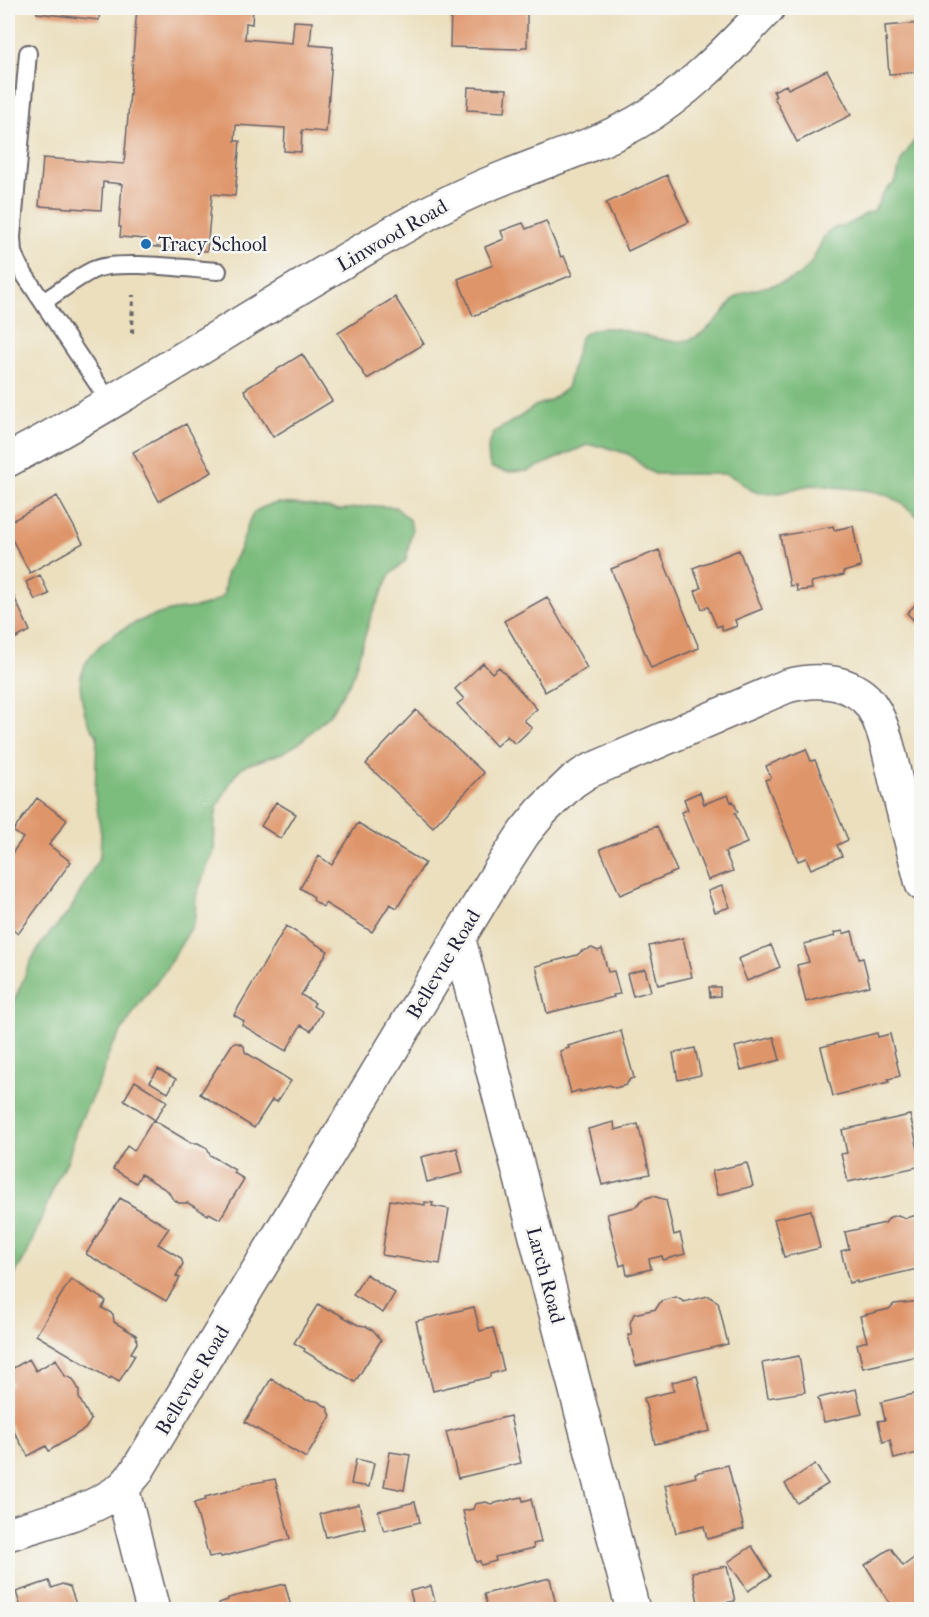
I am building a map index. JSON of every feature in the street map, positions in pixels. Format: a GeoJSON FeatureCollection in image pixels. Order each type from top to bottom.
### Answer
{"type":"FeatureCollection","features":[{"type":"Feature","properties":{"kind":"street","name":"Linwood Road"},"geometry":{"type":"LineString","coordinates":[[8,460],[111,404],[360,251],[439,207],[510,175],[598,142],[637,122],[675,98],[768,8]]}},
{"type":"Feature","properties":{"kind":"street","name":"Bellevue Road"},"geometry":{"type":"LineString","coordinates":[[8,1534],[81,1510],[122,1488],[147,1455],[524,833],[542,811],[572,782],[619,757],[787,686],[805,682],[837,684],[858,693],[871,705],[878,719],[921,884]]}},
{"type":"Feature","properties":{"kind":"street","name":"Larch Road"},"geometry":{"type":"LineString","coordinates":[[459,940],[633,1610]]}},
{"type":"Feature","properties":{"kind":"street"},"geometry":{"type":"LineString","coordinates":[[122,1488],[153,1610]]}},
{"type":"Feature","properties":{"kind":"lane"},"geometry":{"type":"LineString","coordinates":[[28,53],[12,245],[16,261],[111,404]]}},
{"type":"Feature","properties":{"kind":"lane"},"geometry":{"type":"LineString","coordinates":[[43,303],[93,270],[106,266],[133,265],[218,271]]}},
{"type":"Feature","properties":{"kind":"path"},"geometry":{"type":"LineString","coordinates":[[132,333],[133,285]]}},
{"type":"Feature","properties":{"kind":"green space"},"geometry":{"type":"Polygon","coordinates":[[[921,136],[922,257],[919,280],[922,298],[921,519],[899,502],[881,493],[812,485],[779,493],[761,493],[726,474],[655,474],[628,454],[602,446],[587,445],[528,471],[506,472],[492,468],[489,462],[488,447],[494,432],[535,406],[549,401],[567,388],[580,338],[592,330],[606,328],[621,329],[670,341],[685,340],[699,335],[738,296],[787,281],[802,273],[830,230],[874,211],[883,193],[896,181],[901,161],[914,141],[921,136]]]}},
{"type":"Feature","properties":{"kind":"green space"},"geometry":{"type":"Polygon","coordinates":[[[278,503],[339,510],[373,506],[395,507],[410,520],[412,530],[406,560],[390,575],[371,616],[352,679],[330,714],[298,744],[282,753],[244,766],[231,781],[217,808],[214,849],[196,896],[195,918],[191,928],[164,972],[139,1004],[111,1048],[101,1078],[76,1130],[68,1160],[58,1177],[27,1254],[16,1272],[8,1297],[8,1015],[32,959],[43,941],[69,912],[100,856],[101,834],[95,795],[97,735],[90,726],[84,710],[81,678],[94,651],[119,631],[171,611],[200,607],[223,596],[227,572],[240,549],[251,517],[254,512],[278,503]]]}},
{"type":"Feature","properties":{"kind":"building"},"geometry":{"type":"Polygon","coordinates":[[[37,8],[100,8],[99,20],[37,13],[37,8]]]}},
{"type":"Feature","properties":{"kind":"building"},"geometry":{"type":"Polygon","coordinates":[[[137,8],[253,8],[252,24],[246,23],[245,39],[292,43],[294,21],[312,22],[310,45],[333,47],[326,132],[302,130],[301,152],[284,151],[285,128],[236,125],[235,141],[240,141],[235,196],[212,194],[207,251],[146,246],[146,239],[120,237],[122,184],[103,182],[101,210],[39,206],[43,158],[124,164],[137,8]]]}},
{"type":"Feature","properties":{"kind":"building"},"geometry":{"type":"Polygon","coordinates":[[[451,8],[527,8],[527,47],[521,49],[450,47],[451,8]]]}},
{"type":"Feature","properties":{"kind":"building"},"geometry":{"type":"Polygon","coordinates":[[[922,23],[922,72],[889,74],[885,26],[922,23]]]}},
{"type":"Feature","properties":{"kind":"building"},"geometry":{"type":"Polygon","coordinates":[[[827,70],[851,115],[797,142],[773,91],[786,85],[788,89],[827,70]]]}},
{"type":"Feature","properties":{"kind":"building"},"geometry":{"type":"Polygon","coordinates":[[[468,87],[507,89],[505,112],[467,110],[468,87]]]}},
{"type":"Feature","properties":{"kind":"building"},"geometry":{"type":"Polygon","coordinates":[[[667,175],[689,222],[628,251],[606,203],[667,175]]]}},
{"type":"Feature","properties":{"kind":"building"},"geometry":{"type":"Polygon","coordinates":[[[546,221],[561,257],[564,256],[572,275],[473,316],[458,279],[493,265],[485,247],[504,239],[501,231],[523,223],[526,229],[546,221]]]}},
{"type":"Feature","properties":{"kind":"building"},"geometry":{"type":"Polygon","coordinates":[[[395,297],[424,344],[367,379],[338,333],[395,297]]]}},
{"type":"Feature","properties":{"kind":"building"},"geometry":{"type":"Polygon","coordinates":[[[302,354],[332,401],[273,437],[244,390],[302,354]]]}},
{"type":"Feature","properties":{"kind":"building"},"geometry":{"type":"Polygon","coordinates":[[[186,424],[212,472],[159,501],[133,452],[186,424]]]}},
{"type":"Feature","properties":{"kind":"building"},"geometry":{"type":"Polygon","coordinates":[[[57,496],[83,543],[30,573],[8,532],[8,523],[57,496]]]}},
{"type":"Feature","properties":{"kind":"building"},"geometry":{"type":"Polygon","coordinates":[[[833,526],[834,530],[853,526],[861,567],[843,572],[844,575],[811,582],[812,589],[797,591],[796,585],[790,586],[780,536],[833,526]]]}},
{"type":"Feature","properties":{"kind":"building"},"geometry":{"type":"Polygon","coordinates":[[[659,550],[699,648],[651,668],[611,569],[659,550]]]}},
{"type":"Feature","properties":{"kind":"building"},"geometry":{"type":"Polygon","coordinates":[[[739,550],[762,609],[735,620],[737,626],[723,631],[721,625],[717,627],[708,607],[702,609],[695,591],[701,588],[693,568],[739,550]]]}},
{"type":"Feature","properties":{"kind":"building"},"geometry":{"type":"Polygon","coordinates":[[[40,575],[49,594],[35,600],[26,582],[40,575]]]}},
{"type":"Feature","properties":{"kind":"building"},"geometry":{"type":"Polygon","coordinates":[[[8,584],[30,631],[8,642],[8,584]]]}},
{"type":"Feature","properties":{"kind":"building"},"geometry":{"type":"Polygon","coordinates":[[[547,597],[587,668],[545,692],[504,621],[547,597]]]}},
{"type":"Feature","properties":{"kind":"building"},"geometry":{"type":"Polygon","coordinates":[[[922,598],[922,620],[918,625],[907,613],[922,598]]]}},
{"type":"Feature","properties":{"kind":"building"},"geometry":{"type":"Polygon","coordinates":[[[483,663],[492,673],[499,667],[537,709],[524,720],[532,728],[515,744],[507,736],[496,746],[457,704],[464,699],[455,689],[483,663]]]}},
{"type":"Feature","properties":{"kind":"building"},"geometry":{"type":"Polygon","coordinates":[[[416,710],[484,773],[433,827],[366,764],[416,710]]]}},
{"type":"Feature","properties":{"kind":"building"},"geometry":{"type":"Polygon","coordinates":[[[806,749],[811,761],[815,760],[848,840],[837,845],[842,856],[811,869],[806,858],[798,861],[765,780],[771,778],[766,766],[806,749]]]}},
{"type":"Feature","properties":{"kind":"building"},"geometry":{"type":"Polygon","coordinates":[[[700,792],[704,804],[728,795],[738,812],[735,813],[747,843],[725,852],[733,871],[708,880],[681,812],[688,810],[684,799],[700,792]]]}},
{"type":"Feature","properties":{"kind":"building"},"geometry":{"type":"Polygon","coordinates":[[[37,798],[67,820],[49,845],[71,862],[18,934],[8,926],[8,859],[23,838],[13,831],[37,798]]]}},
{"type":"Feature","properties":{"kind":"building"},"geometry":{"type":"Polygon","coordinates":[[[276,802],[296,814],[281,839],[261,826],[276,802]]]}},
{"type":"Feature","properties":{"kind":"building"},"geometry":{"type":"Polygon","coordinates":[[[358,823],[425,863],[397,908],[390,904],[372,932],[325,903],[323,907],[313,900],[314,897],[300,888],[319,856],[332,865],[358,823]]]}},
{"type":"Feature","properties":{"kind":"building"},"geometry":{"type":"Polygon","coordinates":[[[657,826],[677,871],[620,895],[600,849],[657,826]]]}},
{"type":"Feature","properties":{"kind":"building"},"geometry":{"type":"Polygon","coordinates":[[[722,886],[730,907],[715,912],[708,891],[722,886]]]}},
{"type":"Feature","properties":{"kind":"building"},"geometry":{"type":"Polygon","coordinates":[[[286,926],[328,951],[301,995],[315,1003],[313,1006],[322,1012],[311,1031],[301,1025],[286,1051],[242,1025],[244,1021],[234,1015],[286,926]]]}},
{"type":"Feature","properties":{"kind":"building"},"geometry":{"type":"Polygon","coordinates":[[[843,931],[843,934],[852,931],[859,959],[863,958],[870,986],[806,1002],[797,965],[809,962],[804,944],[835,936],[834,933],[843,931]]]}},
{"type":"Feature","properties":{"kind":"building"},"geometry":{"type":"Polygon","coordinates":[[[683,938],[692,977],[658,985],[649,946],[683,938]]]}},
{"type":"Feature","properties":{"kind":"building"},"geometry":{"type":"Polygon","coordinates":[[[771,945],[780,967],[747,981],[738,959],[771,945]]]}},
{"type":"Feature","properties":{"kind":"building"},"geometry":{"type":"Polygon","coordinates":[[[592,948],[598,951],[602,949],[608,972],[614,971],[620,994],[547,1013],[536,966],[577,955],[592,948]]]}},
{"type":"Feature","properties":{"kind":"building"},"geometry":{"type":"Polygon","coordinates":[[[645,969],[651,991],[633,996],[627,974],[645,969]]]}},
{"type":"Feature","properties":{"kind":"building"},"geometry":{"type":"Polygon","coordinates":[[[709,987],[720,987],[720,996],[710,997],[709,987]]]}},
{"type":"Feature","properties":{"kind":"building"},"geometry":{"type":"Polygon","coordinates":[[[621,1031],[634,1078],[630,1079],[626,1085],[615,1088],[609,1085],[571,1093],[560,1051],[569,1048],[568,1046],[621,1031]]]}},
{"type":"Feature","properties":{"kind":"building"},"geometry":{"type":"Polygon","coordinates":[[[877,1033],[878,1037],[890,1034],[900,1076],[888,1079],[889,1082],[833,1096],[821,1047],[877,1033]]]}},
{"type":"Feature","properties":{"kind":"building"},"geometry":{"type":"Polygon","coordinates":[[[774,1037],[780,1060],[741,1070],[735,1047],[774,1037]]]}},
{"type":"Feature","properties":{"kind":"building"},"geometry":{"type":"Polygon","coordinates":[[[233,1043],[244,1046],[245,1052],[291,1081],[277,1102],[272,1100],[254,1128],[200,1094],[233,1043]]]}},
{"type":"Feature","properties":{"kind":"building"},"geometry":{"type":"Polygon","coordinates":[[[695,1048],[701,1075],[678,1080],[673,1053],[695,1048]]]}},
{"type":"Feature","properties":{"kind":"building"},"geometry":{"type":"Polygon","coordinates":[[[158,1069],[176,1079],[168,1093],[150,1082],[158,1069]]]}},
{"type":"Feature","properties":{"kind":"building"},"geometry":{"type":"Polygon","coordinates":[[[135,1081],[167,1101],[155,1120],[124,1100],[135,1081]]]}},
{"type":"Feature","properties":{"kind":"building"},"geometry":{"type":"Polygon","coordinates":[[[910,1115],[922,1166],[848,1182],[841,1154],[847,1153],[842,1130],[910,1115]]]}},
{"type":"Feature","properties":{"kind":"building"},"geometry":{"type":"Polygon","coordinates":[[[153,1120],[191,1143],[198,1143],[207,1148],[210,1155],[235,1170],[234,1173],[244,1179],[220,1219],[188,1203],[179,1203],[168,1191],[141,1174],[136,1183],[113,1169],[127,1146],[134,1151],[153,1120]]]}},
{"type":"Feature","properties":{"kind":"building"},"geometry":{"type":"Polygon","coordinates":[[[614,1122],[615,1130],[638,1124],[650,1174],[602,1185],[588,1129],[614,1122]]]}},
{"type":"Feature","properties":{"kind":"building"},"geometry":{"type":"Polygon","coordinates":[[[457,1148],[463,1173],[427,1182],[421,1157],[457,1148]]]}},
{"type":"Feature","properties":{"kind":"building"},"geometry":{"type":"Polygon","coordinates":[[[747,1163],[753,1186],[718,1195],[712,1171],[747,1163]]]}},
{"type":"Feature","properties":{"kind":"building"},"geometry":{"type":"Polygon","coordinates":[[[653,1196],[666,1200],[674,1235],[680,1233],[685,1254],[663,1260],[662,1256],[649,1259],[651,1269],[627,1275],[625,1264],[620,1266],[607,1214],[635,1207],[643,1199],[653,1196]]]}},
{"type":"Feature","properties":{"kind":"building"},"geometry":{"type":"Polygon","coordinates":[[[120,1198],[169,1228],[158,1244],[181,1258],[183,1264],[176,1276],[180,1278],[166,1301],[86,1254],[120,1198]]]}},
{"type":"Feature","properties":{"kind":"building"},"geometry":{"type":"Polygon","coordinates":[[[390,1200],[425,1205],[425,1202],[433,1203],[432,1206],[449,1209],[440,1264],[382,1255],[390,1200]]]}},
{"type":"Feature","properties":{"kind":"building"},"geometry":{"type":"Polygon","coordinates":[[[811,1210],[820,1248],[784,1257],[774,1219],[811,1210]]]}},
{"type":"Feature","properties":{"kind":"building"},"geometry":{"type":"Polygon","coordinates":[[[922,1214],[922,1268],[849,1283],[841,1251],[849,1249],[845,1232],[885,1223],[890,1217],[898,1215],[905,1218],[922,1214]]]}},
{"type":"Feature","properties":{"kind":"building"},"geometry":{"type":"Polygon","coordinates":[[[366,1274],[395,1293],[383,1313],[353,1295],[366,1274]]]}},
{"type":"Feature","properties":{"kind":"building"},"geometry":{"type":"Polygon","coordinates":[[[71,1279],[106,1301],[102,1308],[113,1314],[114,1322],[136,1335],[137,1343],[131,1353],[135,1355],[119,1382],[111,1377],[110,1379],[36,1335],[71,1279]]]}},
{"type":"Feature","properties":{"kind":"building"},"geometry":{"type":"Polygon","coordinates":[[[708,1296],[718,1302],[728,1344],[636,1366],[628,1335],[632,1335],[630,1323],[634,1314],[656,1309],[661,1301],[676,1297],[684,1302],[708,1296]]]}},
{"type":"Feature","properties":{"kind":"building"},"geometry":{"type":"Polygon","coordinates":[[[922,1301],[922,1355],[863,1368],[857,1344],[867,1341],[860,1316],[889,1309],[894,1304],[922,1301]]]}},
{"type":"Feature","properties":{"kind":"building"},"geometry":{"type":"Polygon","coordinates":[[[318,1304],[358,1325],[366,1326],[374,1331],[381,1340],[355,1382],[294,1343],[318,1304]]]}},
{"type":"Feature","properties":{"kind":"building"},"geometry":{"type":"Polygon","coordinates":[[[474,1307],[480,1331],[493,1328],[504,1370],[490,1374],[490,1377],[433,1391],[416,1321],[474,1307]]]}},
{"type":"Feature","properties":{"kind":"building"},"geometry":{"type":"Polygon","coordinates":[[[799,1356],[805,1392],[768,1398],[762,1363],[799,1356]]]}},
{"type":"Feature","properties":{"kind":"building"},"geometry":{"type":"Polygon","coordinates":[[[29,1359],[36,1371],[56,1359],[65,1376],[73,1379],[79,1390],[79,1398],[91,1420],[85,1429],[49,1451],[46,1446],[28,1456],[8,1421],[8,1387],[12,1385],[8,1371],[29,1359]]]}},
{"type":"Feature","properties":{"kind":"building"},"geometry":{"type":"Polygon","coordinates":[[[697,1376],[710,1431],[655,1444],[644,1398],[674,1391],[672,1382],[697,1376]]]}},
{"type":"Feature","properties":{"kind":"building"},"geometry":{"type":"Polygon","coordinates":[[[271,1379],[306,1400],[317,1401],[327,1407],[331,1416],[306,1458],[245,1422],[271,1379]]]}},
{"type":"Feature","properties":{"kind":"building"},"geometry":{"type":"Polygon","coordinates":[[[856,1389],[862,1414],[824,1422],[818,1398],[856,1389]]]}},
{"type":"Feature","properties":{"kind":"building"},"geometry":{"type":"Polygon","coordinates":[[[922,1392],[922,1452],[894,1459],[890,1440],[883,1442],[878,1421],[885,1420],[881,1402],[922,1392]]]}},
{"type":"Feature","properties":{"kind":"building"},"geometry":{"type":"Polygon","coordinates":[[[510,1416],[521,1463],[458,1478],[446,1432],[510,1416]]]}},
{"type":"Feature","properties":{"kind":"building"},"geometry":{"type":"Polygon","coordinates":[[[390,1452],[410,1455],[404,1490],[384,1486],[390,1452]]]}},
{"type":"Feature","properties":{"kind":"building"},"geometry":{"type":"Polygon","coordinates":[[[356,1459],[374,1463],[369,1487],[351,1484],[356,1459]]]}},
{"type":"Feature","properties":{"kind":"building"},"geometry":{"type":"Polygon","coordinates":[[[815,1464],[828,1484],[797,1503],[785,1484],[815,1464]]]}},
{"type":"Feature","properties":{"kind":"building"},"geometry":{"type":"Polygon","coordinates":[[[728,1465],[744,1529],[707,1539],[704,1526],[676,1533],[665,1485],[696,1477],[695,1473],[728,1465]]]}},
{"type":"Feature","properties":{"kind":"building"},"geometry":{"type":"Polygon","coordinates":[[[275,1479],[290,1539],[221,1557],[220,1555],[209,1557],[194,1503],[206,1500],[205,1497],[244,1485],[275,1479]]]}},
{"type":"Feature","properties":{"kind":"building"},"geometry":{"type":"Polygon","coordinates":[[[522,1497],[523,1501],[531,1499],[541,1542],[533,1544],[534,1548],[495,1557],[496,1561],[481,1565],[480,1561],[476,1562],[463,1511],[473,1509],[475,1504],[486,1502],[491,1504],[522,1497]]]}},
{"type":"Feature","properties":{"kind":"building"},"geometry":{"type":"Polygon","coordinates":[[[415,1502],[420,1522],[384,1531],[378,1511],[415,1502]]]}},
{"type":"Feature","properties":{"kind":"building"},"geometry":{"type":"Polygon","coordinates":[[[359,1504],[365,1528],[326,1537],[320,1514],[359,1504]]]}},
{"type":"Feature","properties":{"kind":"building"},"geometry":{"type":"Polygon","coordinates":[[[752,1546],[771,1576],[748,1591],[728,1562],[752,1546]]]}},
{"type":"Feature","properties":{"kind":"building"},"geometry":{"type":"Polygon","coordinates":[[[891,1548],[903,1566],[918,1555],[922,1561],[922,1610],[894,1610],[865,1565],[891,1548]]]}},
{"type":"Feature","properties":{"kind":"building"},"geometry":{"type":"Polygon","coordinates":[[[727,1566],[735,1601],[699,1608],[692,1572],[727,1566]]]}},
{"type":"Feature","properties":{"kind":"building"},"geometry":{"type":"Polygon","coordinates":[[[550,1578],[557,1610],[488,1610],[484,1594],[550,1578]]]}},
{"type":"Feature","properties":{"kind":"building"},"geometry":{"type":"Polygon","coordinates":[[[49,1581],[52,1588],[62,1584],[70,1587],[78,1610],[22,1610],[16,1592],[49,1581]]]}},
{"type":"Feature","properties":{"kind":"building"},"geometry":{"type":"Polygon","coordinates":[[[285,1584],[292,1610],[221,1610],[219,1603],[228,1598],[285,1584]]]}},
{"type":"Feature","properties":{"kind":"building"},"geometry":{"type":"Polygon","coordinates":[[[431,1586],[435,1602],[414,1607],[410,1591],[431,1586]]]}},
{"type":"Feature","properties":{"kind":"place","name":"Tracy School"},"geometry":{"type":"Point","coordinates":[146,244]}}]}
